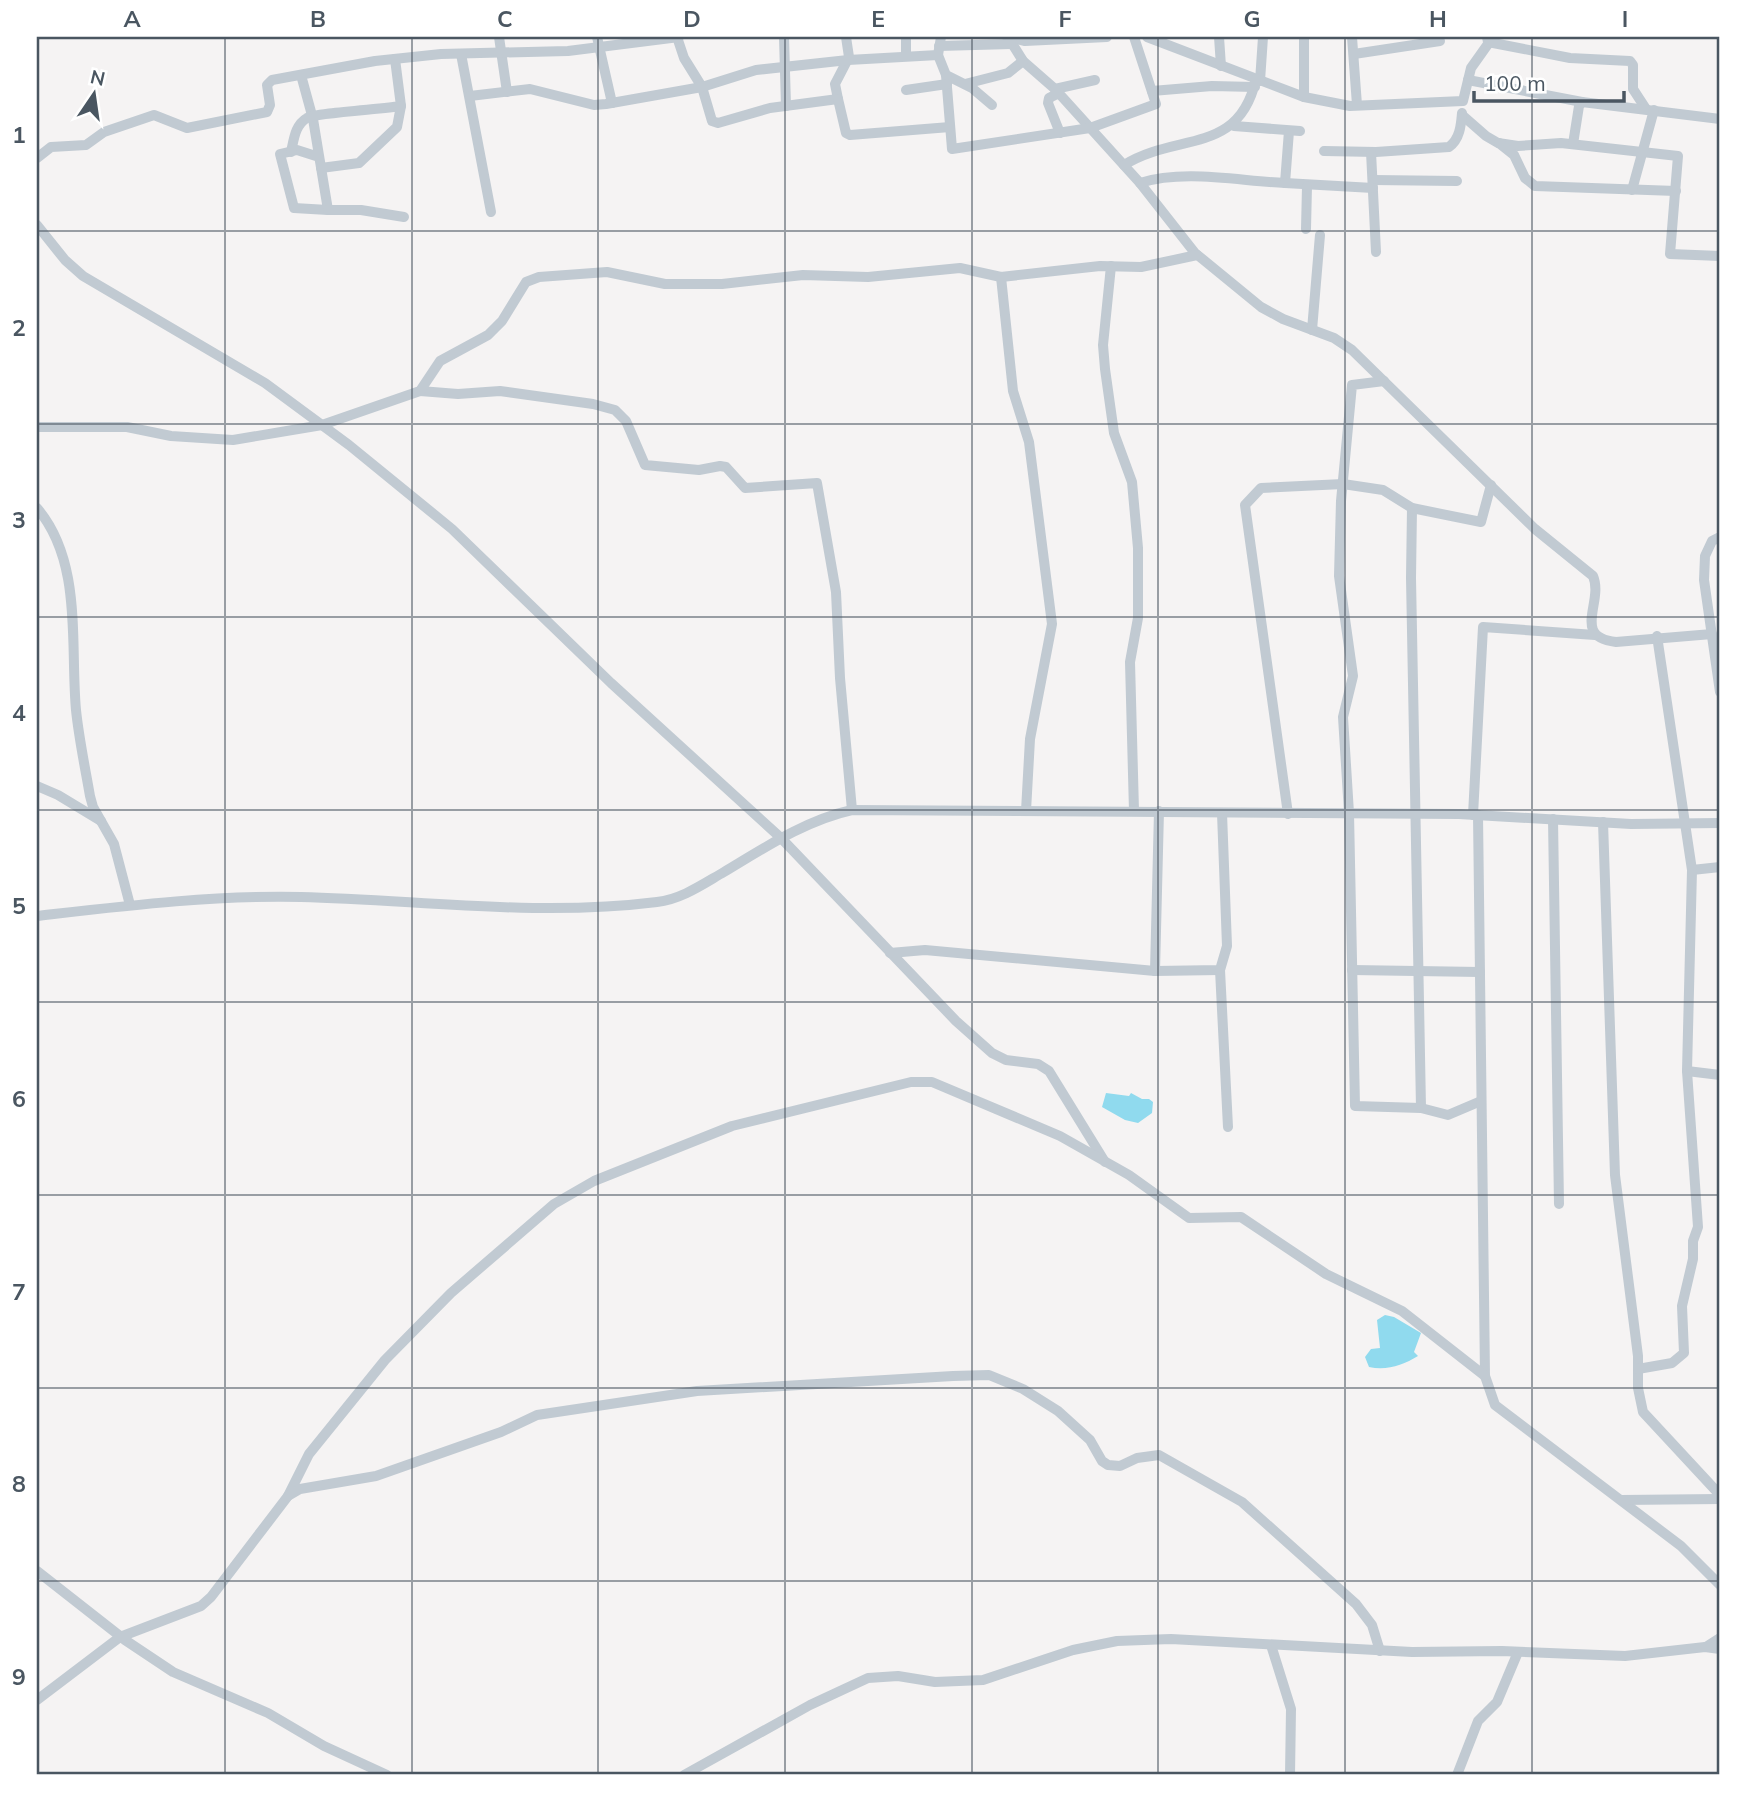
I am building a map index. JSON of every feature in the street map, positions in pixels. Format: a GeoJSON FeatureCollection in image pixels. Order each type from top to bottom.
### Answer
{"type":"FeatureCollection","features":[{"type":"Feature","properties":{"kind":"street"},"geometry":{"type":"LineString","coordinates":[[499,37],[507,92]]}},
{"type":"Feature","properties":{"kind":"street"},"geometry":{"type":"LineString","coordinates":[[597,37],[612,103]]}},
{"type":"Feature","properties":{"kind":"street"},"geometry":{"type":"LineString","coordinates":[[37,158],[51,147],[86,145],[104,132],[155,115],[187,128],[267,112],[270,105],[267,85],[272,80],[395,59],[601,48],[637,40],[678,37],[684,58],[702,87],[712,121],[718,123],[786,106],[838,99]]}},
{"type":"Feature","properties":{"kind":"street"},"geometry":{"type":"LineString","coordinates":[[784,37],[786,106]]}},
{"type":"Feature","properties":{"kind":"street"},"geometry":{"type":"LineString","coordinates":[[846,37],[848,60],[835,84],[846,133],[850,135],[950,127]]}},
{"type":"Feature","properties":{"kind":"street"},"geometry":{"type":"LineString","coordinates":[[906,37],[906,55]]}},
{"type":"Feature","properties":{"kind":"street"},"geometry":{"type":"LineString","coordinates":[[470,96],[530,89],[594,105],[702,87],[747,72],[906,55],[940,46],[1009,39],[1025,41],[1107,37]]}},
{"type":"Feature","properties":{"kind":"street"},"geometry":{"type":"LineString","coordinates":[[940,46],[952,149],[1090,128],[1154,106],[1152,91],[1134,37]]}},
{"type":"Feature","properties":{"kind":"street"},"geometry":{"type":"LineString","coordinates":[[1147,37],[1257,82],[1304,97],[1357,106],[1463,101]]}},
{"type":"Feature","properties":{"kind":"street"},"geometry":{"type":"LineString","coordinates":[[1219,37],[1221,66]]}},
{"type":"Feature","properties":{"kind":"street"},"geometry":{"type":"LineString","coordinates":[[1234,126],[1252,98],[1263,37]]}},
{"type":"Feature","properties":{"kind":"street"},"geometry":{"type":"LineString","coordinates":[[1304,37],[1304,97]]}},
{"type":"Feature","properties":{"kind":"street"},"geometry":{"type":"LineString","coordinates":[[1352,37],[1357,106]]}},
{"type":"Feature","properties":{"kind":"street"},"geometry":{"type":"LineString","coordinates":[[1009,39],[1023,61],[1057,91],[1140,183],[1197,255],[1261,307],[1334,338],[1352,350],[1535,529],[1593,576],[1596,586],[1592,627],[1595,635]]}},
{"type":"Feature","properties":{"kind":"street"},"geometry":{"type":"LineString","coordinates":[[1324,151],[1371,152],[1450,147],[1455,143],[1461,128],[1463,101],[1471,68],[1489,39],[1570,58],[1630,61],[1633,65],[1633,89],[1650,110],[1632,190]]}},
{"type":"Feature","properties":{"kind":"street"},"geometry":{"type":"LineString","coordinates":[[1353,54],[1396,42],[1440,41]]}},
{"type":"Feature","properties":{"kind":"street"},"geometry":{"type":"LineString","coordinates":[[461,54],[491,212]]}},
{"type":"Feature","properties":{"kind":"street"},"geometry":{"type":"LineString","coordinates":[[395,59],[401,106],[397,127],[366,159],[359,163],[320,162],[290,152],[280,154],[294,208],[361,210],[404,217]]}},
{"type":"Feature","properties":{"kind":"street"},"geometry":{"type":"LineString","coordinates":[[964,84],[1009,73],[1023,61]]}},
{"type":"Feature","properties":{"kind":"street"},"geometry":{"type":"LineString","coordinates":[[300,75],[312,115],[328,210]]}},
{"type":"Feature","properties":{"kind":"street"},"geometry":{"type":"LineString","coordinates":[[906,90],[946,80],[964,84],[987,98],[992,105]]}},
{"type":"Feature","properties":{"kind":"street"},"geometry":{"type":"LineString","coordinates":[[1060,133],[1048,103],[1049,98],[1057,91],[1095,80]]}},
{"type":"Feature","properties":{"kind":"street"},"geometry":{"type":"LineString","coordinates":[[1468,80],[1582,102],[1720,119]]}},
{"type":"Feature","properties":{"kind":"street"},"geometry":{"type":"LineString","coordinates":[[1152,91],[1257,82]]}},
{"type":"Feature","properties":{"kind":"street"},"geometry":{"type":"LineString","coordinates":[[1573,144],[1582,102]]}},
{"type":"Feature","properties":{"kind":"street"},"geometry":{"type":"LineString","coordinates":[[290,152],[297,128],[312,115],[374,111],[401,106]]}},
{"type":"Feature","properties":{"kind":"street"},"geometry":{"type":"LineString","coordinates":[[1462,114],[1486,136],[1514,155],[1525,178],[1535,186],[1676,191]]}},
{"type":"Feature","properties":{"kind":"street"},"geometry":{"type":"LineString","coordinates":[[1124,165],[1142,153],[1177,146],[1234,126],[1294,131],[1285,183]]}},
{"type":"Feature","properties":{"kind":"street"},"geometry":{"type":"LineString","coordinates":[[1499,143],[1573,144],[1678,156],[1670,254],[1720,256]]}},
{"type":"Feature","properties":{"kind":"street"},"geometry":{"type":"LineString","coordinates":[[1371,152],[1376,252]]}},
{"type":"Feature","properties":{"kind":"street"},"geometry":{"type":"LineString","coordinates":[[1140,183],[1162,177],[1307,186],[1457,181]]}},
{"type":"Feature","properties":{"kind":"street"},"geometry":{"type":"LineString","coordinates":[[1306,229],[1307,186]]}},
{"type":"Feature","properties":{"kind":"street"},"geometry":{"type":"LineString","coordinates":[[37,225],[65,260],[83,276],[265,383],[452,529],[611,683],[780,838],[890,953],[992,1053],[1006,1060],[1038,1064],[1049,1072],[1105,1162]]}},
{"type":"Feature","properties":{"kind":"street"},"geometry":{"type":"LineString","coordinates":[[1312,330],[1320,235]]}},
{"type":"Feature","properties":{"kind":"street"},"geometry":{"type":"LineString","coordinates":[[420,391],[440,362],[488,335],[502,321],[526,282],[539,277],[607,272],[665,285],[722,284],[803,275],[868,277],[960,268],[1001,277],[1111,266],[1141,267],[1197,255]]}},
{"type":"Feature","properties":{"kind":"street"},"geometry":{"type":"LineString","coordinates":[[1111,266],[1103,345],[1105,369],[1114,433],[1132,482],[1138,548],[1138,618],[1130,663],[1135,811]]}},
{"type":"Feature","properties":{"kind":"street"},"geometry":{"type":"LineString","coordinates":[[1001,277],[1013,391],[1029,442],[1052,624],[1030,739],[1026,811]]}},
{"type":"Feature","properties":{"kind":"street"},"geometry":{"type":"LineString","coordinates":[[1384,381],[1352,385],[1343,484],[1339,576],[1353,676],[1343,717],[1349,813],[1355,1106],[1422,1108],[1448,1115],[1481,1101]]}},
{"type":"Feature","properties":{"kind":"street"},"geometry":{"type":"LineString","coordinates":[[37,427],[127,427],[172,436],[233,440],[322,425],[420,391],[458,394],[500,391],[593,404],[615,411],[626,421],[642,461],[649,466],[699,470],[726,467],[745,488],[817,483],[836,592],[840,678],[852,810]]}},
{"type":"Feature","properties":{"kind":"street"},"geometry":{"type":"LineString","coordinates":[[1288,814],[1245,505],[1261,488],[1343,484],[1383,490],[1412,508],[1481,522],[1490,485]]}},
{"type":"Feature","properties":{"kind":"street"},"geometry":{"type":"LineString","coordinates":[[37,508],[60,544],[68,585],[80,740],[93,807],[114,844],[130,905]]}},
{"type":"Feature","properties":{"kind":"street"},"geometry":{"type":"LineString","coordinates":[[1412,508],[1410,578],[1418,814],[1422,1108]]}},
{"type":"Feature","properties":{"kind":"street"},"geometry":{"type":"LineString","coordinates":[[1720,537],[1712,541],[1705,555],[1704,580],[1720,692]]}},
{"type":"Feature","properties":{"kind":"street"},"geometry":{"type":"LineString","coordinates":[[1712,634],[1657,636],[1616,642],[1602,640],[1595,635],[1483,627],[1476,815],[1485,1376],[1495,1405],[1681,1546],[1720,1585]]}},
{"type":"Feature","properties":{"kind":"street"},"geometry":{"type":"LineString","coordinates":[[1638,1369],[1672,1363],[1684,1353],[1682,1306],[1693,1259],[1693,1241],[1698,1227],[1687,1071],[1692,870],[1657,636]]}},
{"type":"Feature","properties":{"kind":"street"},"geometry":{"type":"LineString","coordinates":[[37,786],[58,795],[102,822]]}},
{"type":"Feature","properties":{"kind":"street"},"geometry":{"type":"LineString","coordinates":[[37,916],[130,905],[299,897],[551,910],[659,902],[691,891],[780,838],[837,813],[852,810],[1418,814],[1603,822],[1720,823]]}},
{"type":"Feature","properties":{"kind":"street"},"geometry":{"type":"LineString","coordinates":[[1155,971],[1159,811]]}},
{"type":"Feature","properties":{"kind":"street"},"geometry":{"type":"LineString","coordinates":[[1222,813],[1227,946],[1220,970],[1228,1127]]}},
{"type":"Feature","properties":{"kind":"street"},"geometry":{"type":"LineString","coordinates":[[1553,819],[1559,1204]]}},
{"type":"Feature","properties":{"kind":"street"},"geometry":{"type":"LineString","coordinates":[[1603,822],[1613,1144],[1638,1388],[1643,1412],[1720,1497]]}},
{"type":"Feature","properties":{"kind":"street"},"geometry":{"type":"LineString","coordinates":[[1692,870],[1720,867]]}},
{"type":"Feature","properties":{"kind":"street"},"geometry":{"type":"LineString","coordinates":[[890,953],[939,951],[1155,971],[1220,970]]}},
{"type":"Feature","properties":{"kind":"street"},"geometry":{"type":"LineString","coordinates":[[1352,970],[1480,972]]}},
{"type":"Feature","properties":{"kind":"street"},"geometry":{"type":"LineString","coordinates":[[1687,1071],[1720,1075]]}},
{"type":"Feature","properties":{"kind":"street"},"geometry":{"type":"LineString","coordinates":[[37,1700],[120,1637],[201,1606],[288,1496],[309,1454],[327,1430],[386,1360],[451,1293],[554,1204],[594,1181],[673,1147],[791,1109],[911,1082],[932,1082],[1060,1136],[1105,1162],[1189,1218],[1241,1217],[1325,1274],[1402,1311],[1485,1376]]}},
{"type":"Feature","properties":{"kind":"street"},"geometry":{"type":"LineString","coordinates":[[288,1496],[310,1485],[349,1482],[388,1472],[501,1432],[537,1415],[562,1410],[697,1391],[989,1375],[1006,1380],[1058,1411],[1090,1440],[1102,1461],[1108,1465],[1120,1466],[1137,1458],[1159,1455],[1242,1502],[1356,1604],[1372,1625],[1380,1651]]}},
{"type":"Feature","properties":{"kind":"street"},"geometry":{"type":"LineString","coordinates":[[1621,1500],[1720,1497]]}},
{"type":"Feature","properties":{"kind":"street"},"geometry":{"type":"LineString","coordinates":[[37,1571],[120,1637],[173,1672],[268,1713],[324,1746],[387,1775]]}},
{"type":"Feature","properties":{"kind":"street"},"geometry":{"type":"LineString","coordinates":[[1705,1647],[1720,1638]]}},
{"type":"Feature","properties":{"kind":"street"},"geometry":{"type":"LineString","coordinates":[[684,1775],[798,1712],[868,1678],[898,1676],[934,1682],[984,1680],[1073,1650],[1117,1641],[1171,1639],[1380,1651],[1625,1656],[1705,1647],[1720,1649]]}},
{"type":"Feature","properties":{"kind":"street"},"geometry":{"type":"LineString","coordinates":[[1271,1645],[1291,1709],[1290,1775]]}},
{"type":"Feature","properties":{"kind":"street"},"geometry":{"type":"LineString","coordinates":[[1457,1775],[1480,1717],[1497,1702],[1518,1652]]}},
{"type":"Feature","properties":{"kind":"water"},"geometry":{"type":"Polygon","coordinates":[[[1106,1093],[1129,1096],[1131,1093],[1142,1099],[1149,1099],[1153,1102],[1152,1113],[1138,1123],[1125,1120],[1102,1107],[1106,1093]]]}},
{"type":"Feature","properties":{"kind":"water"},"geometry":{"type":"Polygon","coordinates":[[[1385,1315],[1394,1317],[1421,1333],[1414,1352],[1418,1356],[1395,1366],[1369,1367],[1365,1357],[1371,1349],[1380,1348],[1377,1320],[1385,1315]]]}}]}
